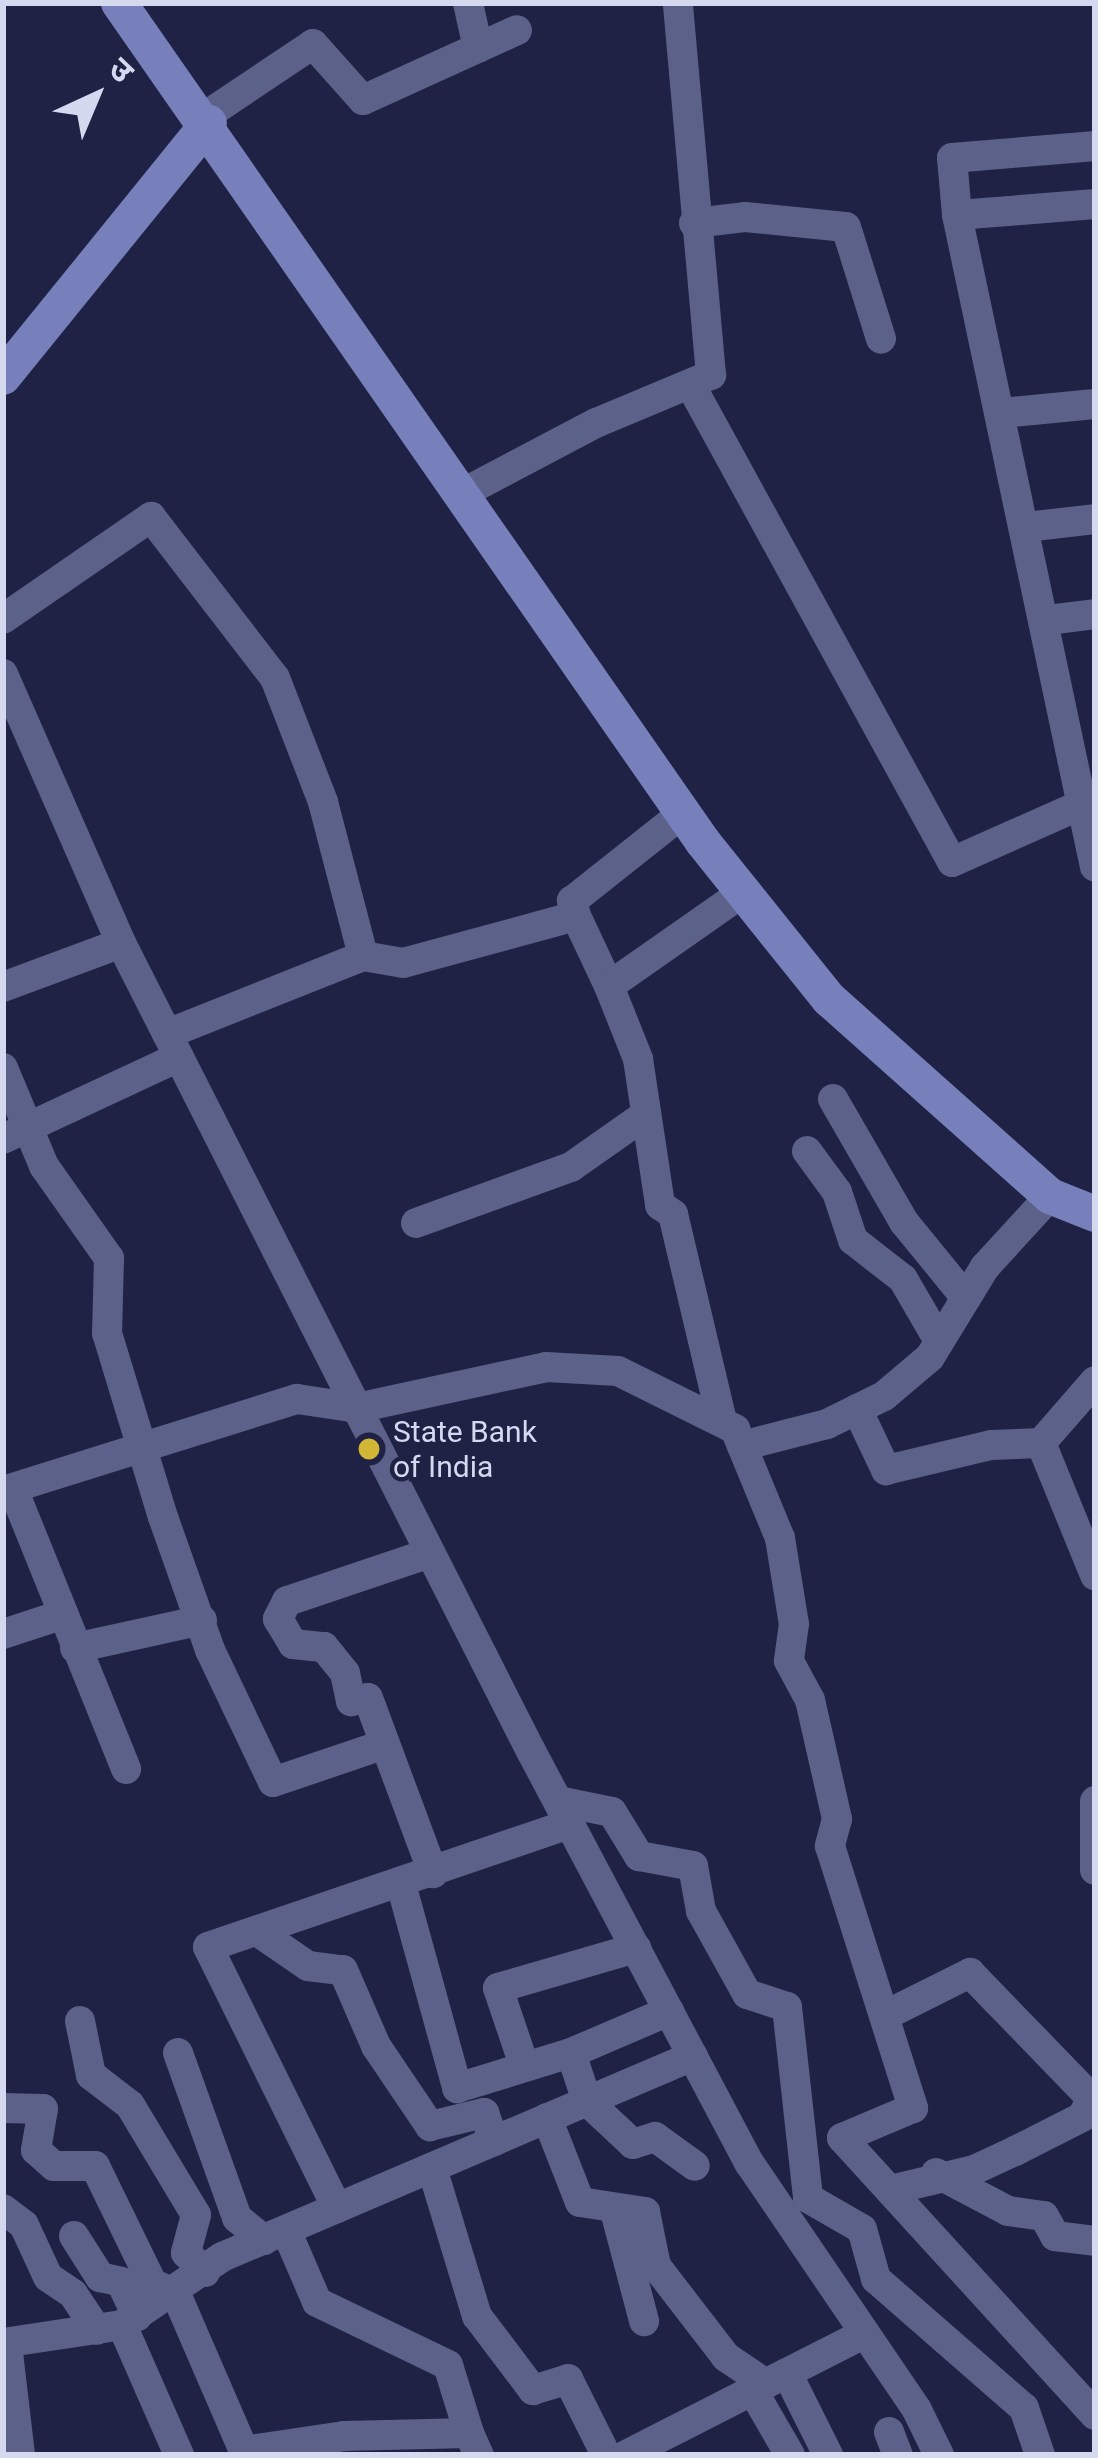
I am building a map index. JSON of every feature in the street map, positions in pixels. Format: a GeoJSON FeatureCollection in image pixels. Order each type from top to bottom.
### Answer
{"type":"FeatureCollection","features":[{"type":"Feature","properties":{"kind":"main road"},"geometry":{"type":"LineString","coordinates":[[119,3],[206,120],[683,813],[829,999],[1050,1196],[1095,1214]]}},
{"type":"Feature","properties":{"kind":"main road"},"geometry":{"type":"LineString","coordinates":[[3,377],[206,120]]}},
{"type":"Feature","properties":{"kind":"street"},"geometry":{"type":"LineString","coordinates":[[468,3],[478,48]]}},
{"type":"Feature","properties":{"kind":"street"},"geometry":{"type":"LineString","coordinates":[[463,493],[711,375],[678,3]]}},
{"type":"Feature","properties":{"kind":"street"},"geometry":{"type":"LineString","coordinates":[[206,120],[314,44],[363,100],[517,30]]}},
{"type":"Feature","properties":{"kind":"street"},"geometry":{"type":"LineString","coordinates":[[1095,146],[952,158],[957,215],[1048,620],[1095,867]]}},
{"type":"Feature","properties":{"kind":"street"},"geometry":{"type":"LineString","coordinates":[[957,215],[1095,204]]}},
{"type":"Feature","properties":{"kind":"street"},"geometry":{"type":"LineString","coordinates":[[694,223],[746,217],[846,227],[881,339]]}},
{"type":"Feature","properties":{"kind":"street"},"geometry":{"type":"LineString","coordinates":[[690,384],[952,862],[1083,804]]}},
{"type":"Feature","properties":{"kind":"street"},"geometry":{"type":"LineString","coordinates":[[1001,413],[1095,404]]}},
{"type":"Feature","properties":{"kind":"street"},"geometry":{"type":"LineString","coordinates":[[3,619],[151,517],[275,678],[323,802],[363,956]]}},
{"type":"Feature","properties":{"kind":"street"},"geometry":{"type":"LineString","coordinates":[[1026,527],[1095,519]]}},
{"type":"Feature","properties":{"kind":"street"},"geometry":{"type":"LineString","coordinates":[[1048,620],[1095,614]]}},
{"type":"Feature","properties":{"kind":"street"},"geometry":{"type":"LineString","coordinates":[[3,674],[121,943],[635,1948],[750,2164],[866,2333],[939,2455]]}},
{"type":"Feature","properties":{"kind":"street"},"geometry":{"type":"LineString","coordinates":[[683,813],[572,902],[638,1059],[660,1204],[673,1214],[722,1421]]}},
{"type":"Feature","properties":{"kind":"street"},"geometry":{"type":"LineString","coordinates":[[610,986],[743,892]]}},
{"type":"Feature","properties":{"kind":"street"},"geometry":{"type":"LineString","coordinates":[[16,1133],[173,1046],[363,956],[404,963],[576,916]]}},
{"type":"Feature","properties":{"kind":"street"},"geometry":{"type":"LineString","coordinates":[[3,987],[121,943]]}},
{"type":"Feature","properties":{"kind":"street"},"geometry":{"type":"LineString","coordinates":[[3,1068],[16,1133],[110,1258],[107,1333],[142,1448],[202,1620],[273,1782],[382,1745]]}},
{"type":"Feature","properties":{"kind":"street"},"geometry":{"type":"LineString","coordinates":[[833,1100],[904,1222],[966,1298]]}},
{"type":"Feature","properties":{"kind":"street"},"geometry":{"type":"LineString","coordinates":[[416,1223],[571,1167],[645,1115]]}},
{"type":"Feature","properties":{"kind":"street"},"geometry":{"type":"LineString","coordinates":[[807,1151],[837,1192],[853,1240],[902,1279],[939,1341]]}},
{"type":"Feature","properties":{"kind":"street"},"geometry":{"type":"LineString","coordinates":[[742,1445],[884,1396],[939,1341],[966,1298],[1050,1196]]}},
{"type":"Feature","properties":{"kind":"street"},"geometry":{"type":"LineString","coordinates":[[126,1769],[8,1490],[297,1399],[357,1408],[546,1367],[618,1371],[722,1421],[742,1445],[780,1538],[794,1624],[789,1661],[810,1700],[837,1819],[830,1846],[888,2014],[913,2108],[842,2138],[1095,2415]]}},
{"type":"Feature","properties":{"kind":"street"},"geometry":{"type":"LineString","coordinates":[[856,1409],[886,1470],[991,1445],[1041,1443],[1095,1381]]}},
{"type":"Feature","properties":{"kind":"street"},"geometry":{"type":"LineString","coordinates":[[1041,1443],[1095,1575]]}},
{"type":"Feature","properties":{"kind":"street"},"geometry":{"type":"LineString","coordinates":[[430,1552],[287,1601],[278,1619],[292,1644],[324,1647],[345,1673],[351,1700],[368,1698],[433,1873]]}},
{"type":"Feature","properties":{"kind":"street"},"geometry":{"type":"LineString","coordinates":[[3,1634],[61,1615]]}},
{"type":"Feature","properties":{"kind":"street"},"geometry":{"type":"LineString","coordinates":[[75,1648],[202,1620]]}},
{"type":"Feature","properties":{"kind":"street"},"geometry":{"type":"LineString","coordinates":[[1095,1801],[1095,1870]]}},
{"type":"Feature","properties":{"kind":"street"},"geometry":{"type":"LineString","coordinates":[[337,2208],[208,1947],[433,1873],[564,1812],[612,1812],[639,1856],[693,1866],[701,1911],[747,1994],[787,2006],[808,2198],[862,2229],[876,2279],[1024,2408],[1040,2455]]}},
{"type":"Feature","properties":{"kind":"street"},"geometry":{"type":"LineString","coordinates":[[401,1884],[457,2088],[571,2053],[669,2011]]}},
{"type":"Feature","properties":{"kind":"street"},"geometry":{"type":"LineString","coordinates":[[257,1931],[308,1966],[343,1970],[376,2046],[430,2126],[484,2113],[494,2141]]}},
{"type":"Feature","properties":{"kind":"street"},"geometry":{"type":"LineString","coordinates":[[524,2065],[498,1988],[635,1948]]}},
{"type":"Feature","properties":{"kind":"street"},"geometry":{"type":"LineString","coordinates":[[888,2014],[970,1973],[1093,2096],[1082,2117],[1016,2151],[974,2170],[936,2173],[890,2189]]}},
{"type":"Feature","properties":{"kind":"street"},"geometry":{"type":"LineString","coordinates":[[80,2021],[91,2075],[130,2105],[196,2215],[186,2253],[205,2272]]}},
{"type":"Feature","properties":{"kind":"street"},"geometry":{"type":"LineString","coordinates":[[3,2108],[43,2109],[36,2150],[54,2167],[95,2166],[152,2283],[176,2294],[244,2450],[344,2436],[474,2444],[448,2365],[317,2302],[275,2235],[237,2218],[178,2053]]}},
{"type":"Feature","properties":{"kind":"street"},"geometry":{"type":"LineString","coordinates":[[571,2053],[587,2101],[633,2144],[655,2137],[695,2166]]}},
{"type":"Feature","properties":{"kind":"street"},"geometry":{"type":"LineString","coordinates":[[20,2455],[5,2344],[119,2324],[275,2235],[693,2056]]}},
{"type":"Feature","properties":{"kind":"street"},"geometry":{"type":"LineString","coordinates":[[547,2118],[580,2202],[645,2212],[656,2266],[726,2357],[768,2383],[828,2455]]}},
{"type":"Feature","properties":{"kind":"street"},"geometry":{"type":"LineString","coordinates":[[432,2168],[477,2316],[533,2390],[568,2379],[606,2455]]}},
{"type":"Feature","properties":{"kind":"street"},"geometry":{"type":"LineString","coordinates":[[936,2173],[1008,2211],[1044,2216],[1054,2236],[1095,2240]]}},
{"type":"Feature","properties":{"kind":"street"},"geometry":{"type":"LineString","coordinates":[[3,2209],[24,2225],[49,2277],[119,2324]]}},
{"type":"Feature","properties":{"kind":"street"},"geometry":{"type":"LineString","coordinates":[[615,2211],[644,2321]]}},
{"type":"Feature","properties":{"kind":"street"},"geometry":{"type":"LineString","coordinates":[[74,2236],[100,2276],[121,2282],[119,2324],[179,2455]]}},
{"type":"Feature","properties":{"kind":"street"},"geometry":{"type":"LineString","coordinates":[[626,2455],[866,2333]]}},
{"type":"Feature","properties":{"kind":"street"},"geometry":{"type":"LineString","coordinates":[[768,2383],[790,2455]]}},
{"type":"Feature","properties":{"kind":"place","name":"State Bank of India"},"geometry":{"type":"Point","coordinates":[369,1449]}}]}
